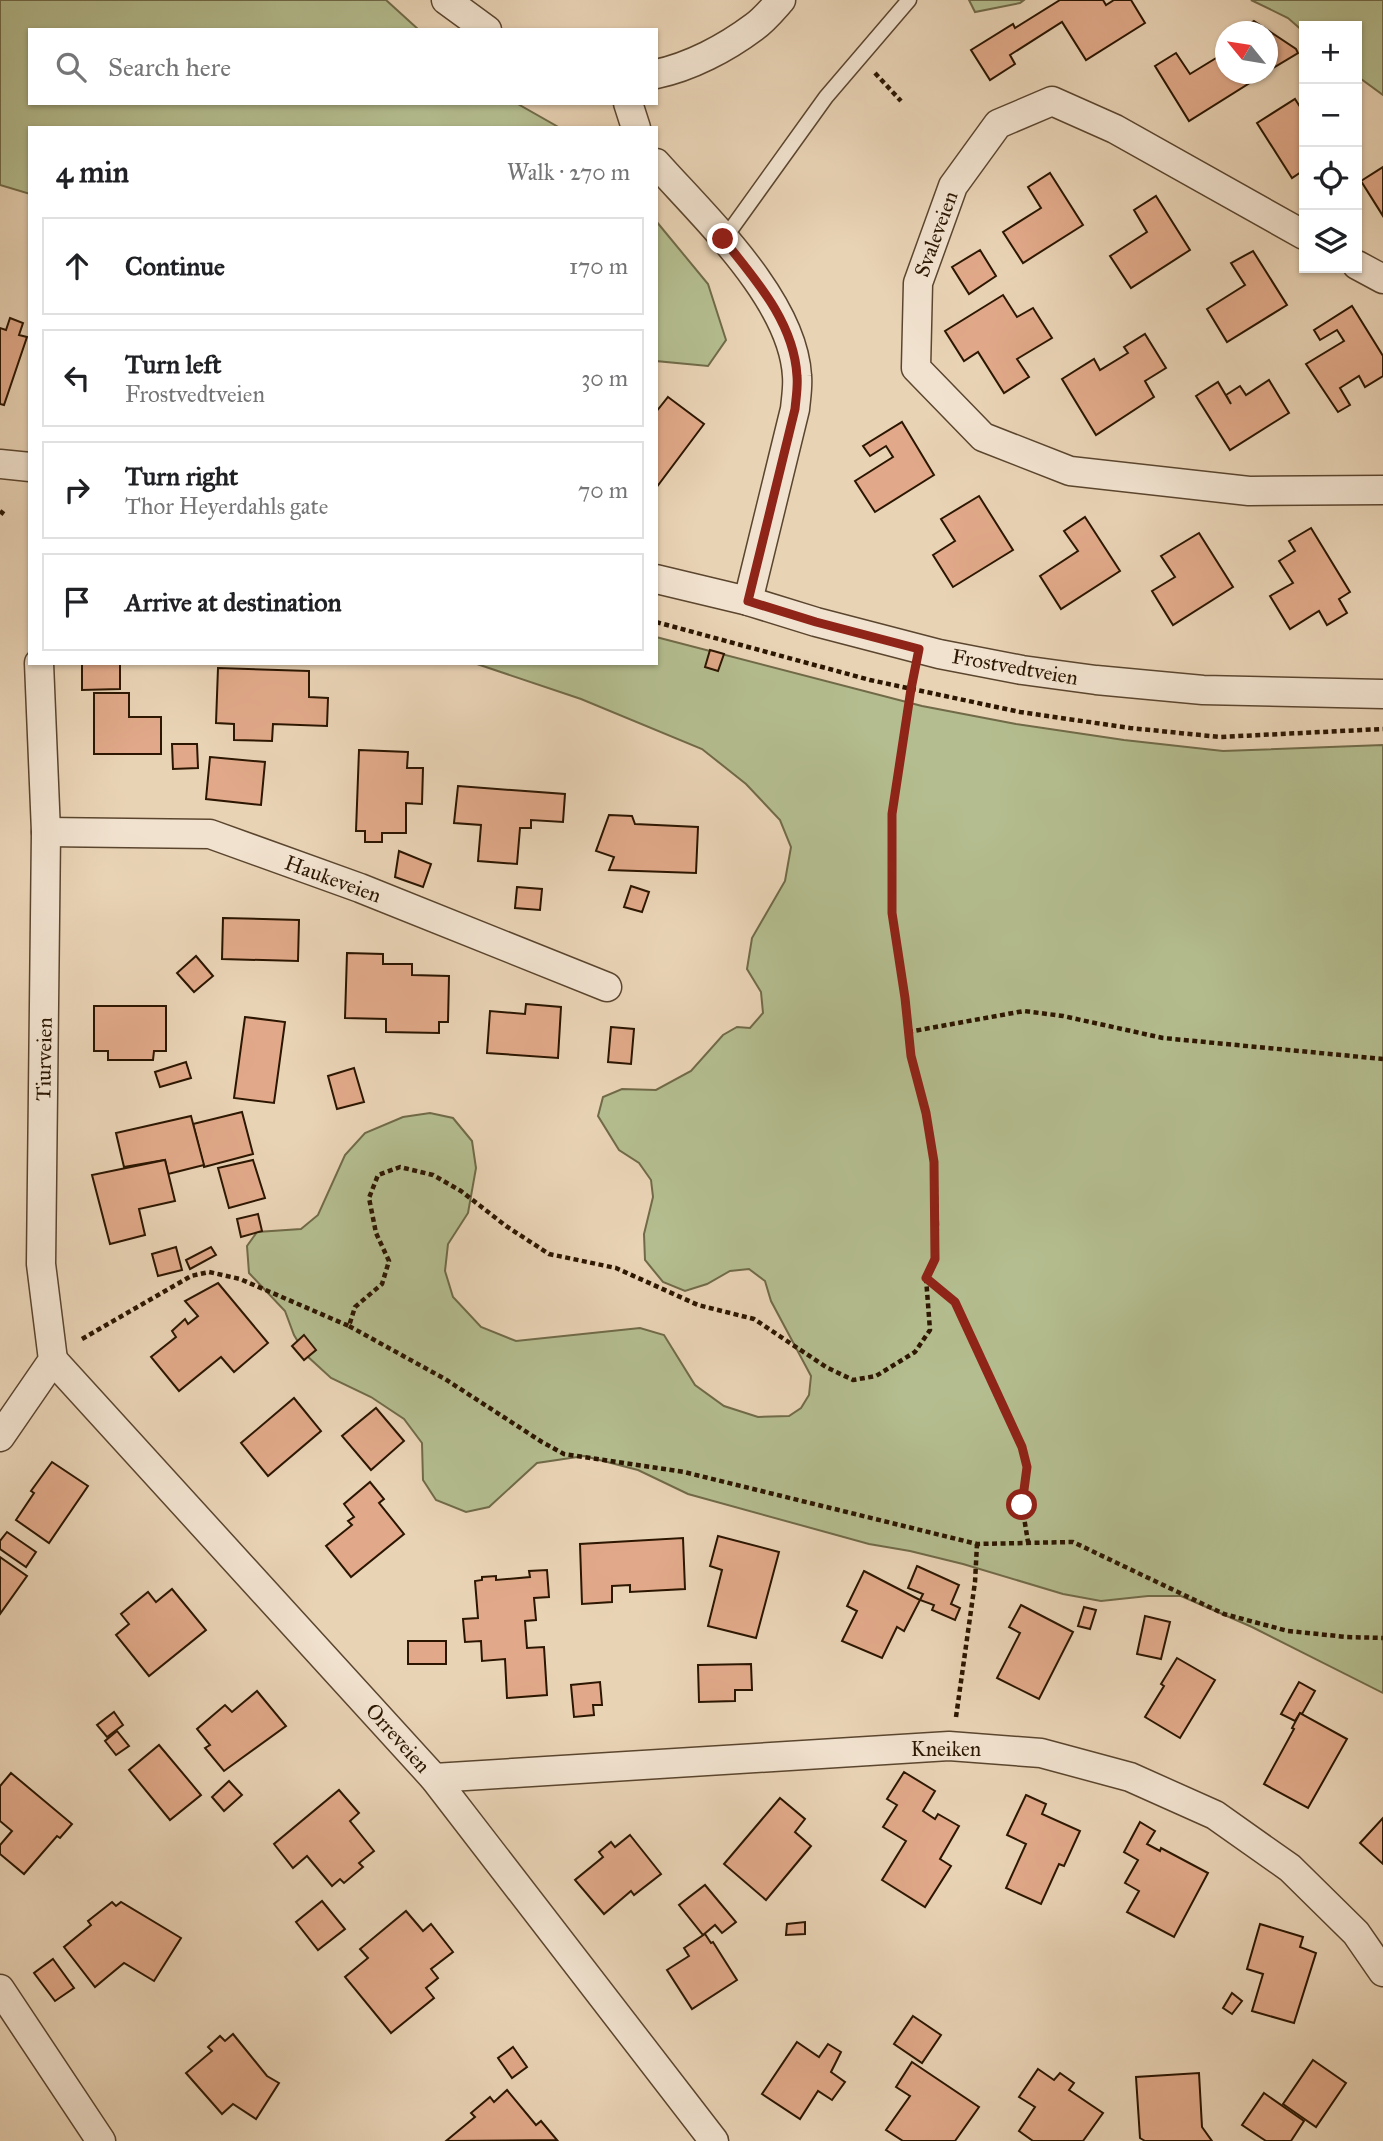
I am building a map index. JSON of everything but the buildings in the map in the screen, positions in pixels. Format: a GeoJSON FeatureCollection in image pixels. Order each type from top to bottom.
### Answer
{"type":"FeatureCollection","features":[{"type":"Feature","properties":{"kind":"street"},"geometry":{"type":"LineString","coordinates":[[446,0],[484,28]]}},
{"type":"Feature","properties":{"kind":"street"},"geometry":{"type":"LineString","coordinates":[[658,74],[674,71],[711,53],[755,26],[781,0]]}},
{"type":"Feature","properties":{"kind":"street","name":"Svaleveien"},"geometry":{"type":"LineString","coordinates":[[1299,232],[1115,129],[1052,100],[998,124],[953,186],[918,283],[916,368],[983,438],[1070,471],[1249,491],[1383,490]]}},
{"type":"Feature","properties":{"kind":"street"},"geometry":{"type":"LineString","coordinates":[[628,105],[635,126]]}},
{"type":"Feature","properties":{"kind":"street"},"geometry":{"type":"LineString","coordinates":[[658,165],[765,291],[782,321],[792,350],[797,376],[795,409],[748,601]]}},
{"type":"Feature","properties":{"kind":"street"},"geometry":{"type":"LineString","coordinates":[[1362,268],[1383,279]]}},
{"type":"Feature","properties":{"kind":"street"},"geometry":{"type":"LineString","coordinates":[[0,464],[28,467]]}},
{"type":"Feature","properties":{"kind":"street","name":"Frostvedtveien"},"geometry":{"type":"LineString","coordinates":[[658,579],[748,601],[919,649],[1022,670],[1203,690],[1383,694]]}},
{"type":"Feature","properties":{"kind":"street","name":"Tiurveien"},"geometry":{"type":"LineString","coordinates":[[39,665],[46,832],[41,1264],[52,1360]]}},
{"type":"Feature","properties":{"kind":"street","name":"Haukeveien"},"geometry":{"type":"LineString","coordinates":[[46,832],[210,834],[360,888],[607,987]]}},
{"type":"Feature","properties":{"kind":"street"},"geometry":{"type":"LineString","coordinates":[[0,1437],[52,1360]]}},
{"type":"Feature","properties":{"kind":"street","name":"Orreveien"},"geometry":{"type":"LineString","coordinates":[[52,1360],[434,1778],[714,2141]]}},
{"type":"Feature","properties":{"kind":"street","name":"Kneiken"},"geometry":{"type":"LineString","coordinates":[[434,1778],[949,1746],[1041,1753],[1130,1777],[1214,1815],[1290,1868],[1356,1933],[1383,1972]]}},
{"type":"Feature","properties":{"kind":"street"},"geometry":{"type":"LineString","coordinates":[[0,1989],[101,2141]]}},
{"type":"Feature","properties":{"kind":"lane"},"geometry":{"type":"LineString","coordinates":[[723,239],[826,97],[909,0]]}},
{"type":"Feature","properties":{"kind":"path"},"geometry":{"type":"LineString","coordinates":[[861,57],[901,102]]}},
{"type":"Feature","properties":{"kind":"path"},"geometry":{"type":"LineString","coordinates":[[349,1326],[355,1307],[382,1284],[389,1261],[376,1233],[369,1198],[378,1175],[400,1167],[433,1175],[461,1191],[506,1226],[549,1254],[616,1268],[698,1306],[754,1319],[826,1367],[853,1380],[876,1376],[915,1352],[930,1330],[926,1278],[935,1259],[934,1162],[926,1113],[911,1056],[892,913],[892,814],[919,649]]}},
{"type":"Feature","properties":{"kind":"path"},"geometry":{"type":"LineString","coordinates":[[908,1032],[1024,1011],[1063,1016],[1163,1038],[1383,1059]]}},
{"type":"Feature","properties":{"kind":"path"},"geometry":{"type":"LineString","coordinates":[[52,1360],[93,1332],[191,1276],[209,1272],[240,1279],[349,1326],[445,1379],[564,1454],[684,1472],[977,1544],[1073,1542],[1224,1614],[1288,1631],[1383,1638]]}},
{"type":"Feature","properties":{"kind":"path"},"geometry":{"type":"LineString","coordinates":[[926,1278],[955,1302],[1022,1447],[1027,1467],[1022,1505],[1028,1542]]}},
{"type":"Feature","properties":{"kind":"path"},"geometry":{"type":"LineString","coordinates":[[955,1721],[975,1582],[977,1544]]}},
{"type":"Feature","properties":{"kind":"green space"},"geometry":{"type":"Polygon","coordinates":[[[0,0],[386,0],[417,28],[28,28],[28,105],[520,105],[556,126],[28,126],[28,193],[0,185],[0,0]]]}},
{"type":"Feature","properties":{"kind":"green space"},"geometry":{"type":"Polygon","coordinates":[[[969,0],[1024,0],[975,12],[969,0]]]}},
{"type":"Feature","properties":{"kind":"green space"},"geometry":{"type":"Polygon","coordinates":[[[1251,0],[1383,0],[1383,95],[1362,80],[1362,21],[1299,21],[1299,28],[1288,18],[1251,0]]]}},
{"type":"Feature","properties":{"kind":"green space"},"geometry":{"type":"Polygon","coordinates":[[[658,223],[708,284],[726,340],[708,366],[658,361],[658,223]]]}},
{"type":"Feature","properties":{"kind":"green space"},"geometry":{"type":"Polygon","coordinates":[[[658,638],[922,706],[1016,724],[1223,751],[1383,745],[1383,1693],[1252,1627],[1181,1596],[1101,1601],[1063,1594],[963,1564],[869,1544],[688,1494],[638,1470],[584,1456],[537,1463],[489,1507],[466,1512],[436,1500],[423,1480],[422,1443],[404,1419],[371,1397],[331,1378],[306,1355],[294,1335],[285,1311],[249,1273],[247,1246],[257,1232],[301,1229],[318,1215],[345,1155],[365,1133],[403,1117],[430,1113],[453,1118],[472,1141],[476,1168],[468,1213],[448,1244],[445,1271],[453,1297],[481,1327],[516,1341],[640,1328],[664,1335],[695,1385],[724,1406],[758,1417],[789,1416],[801,1408],[809,1395],[811,1376],[771,1301],[765,1281],[749,1269],[730,1271],[707,1284],[685,1291],[663,1282],[645,1260],[644,1234],[653,1197],[651,1180],[639,1163],[619,1150],[598,1116],[603,1097],[622,1089],[656,1090],[691,1071],[723,1035],[737,1027],[750,1028],[763,1013],[761,992],[747,969],[752,938],[785,881],[791,847],[780,820],[746,784],[702,749],[581,699],[480,665],[658,665],[658,638]]]}},
{"type":"Feature","properties":{"kind":"route"},"geometry":{"type":"LineString","coordinates":[[723,239],[765,291],[782,321],[797,376],[795,409],[748,601],[919,649],[892,814],[892,913],[911,1056],[926,1113],[934,1162],[937,1227],[935,1259],[926,1278],[955,1302],[1022,1447],[1027,1467],[1022,1505]]}}]}
